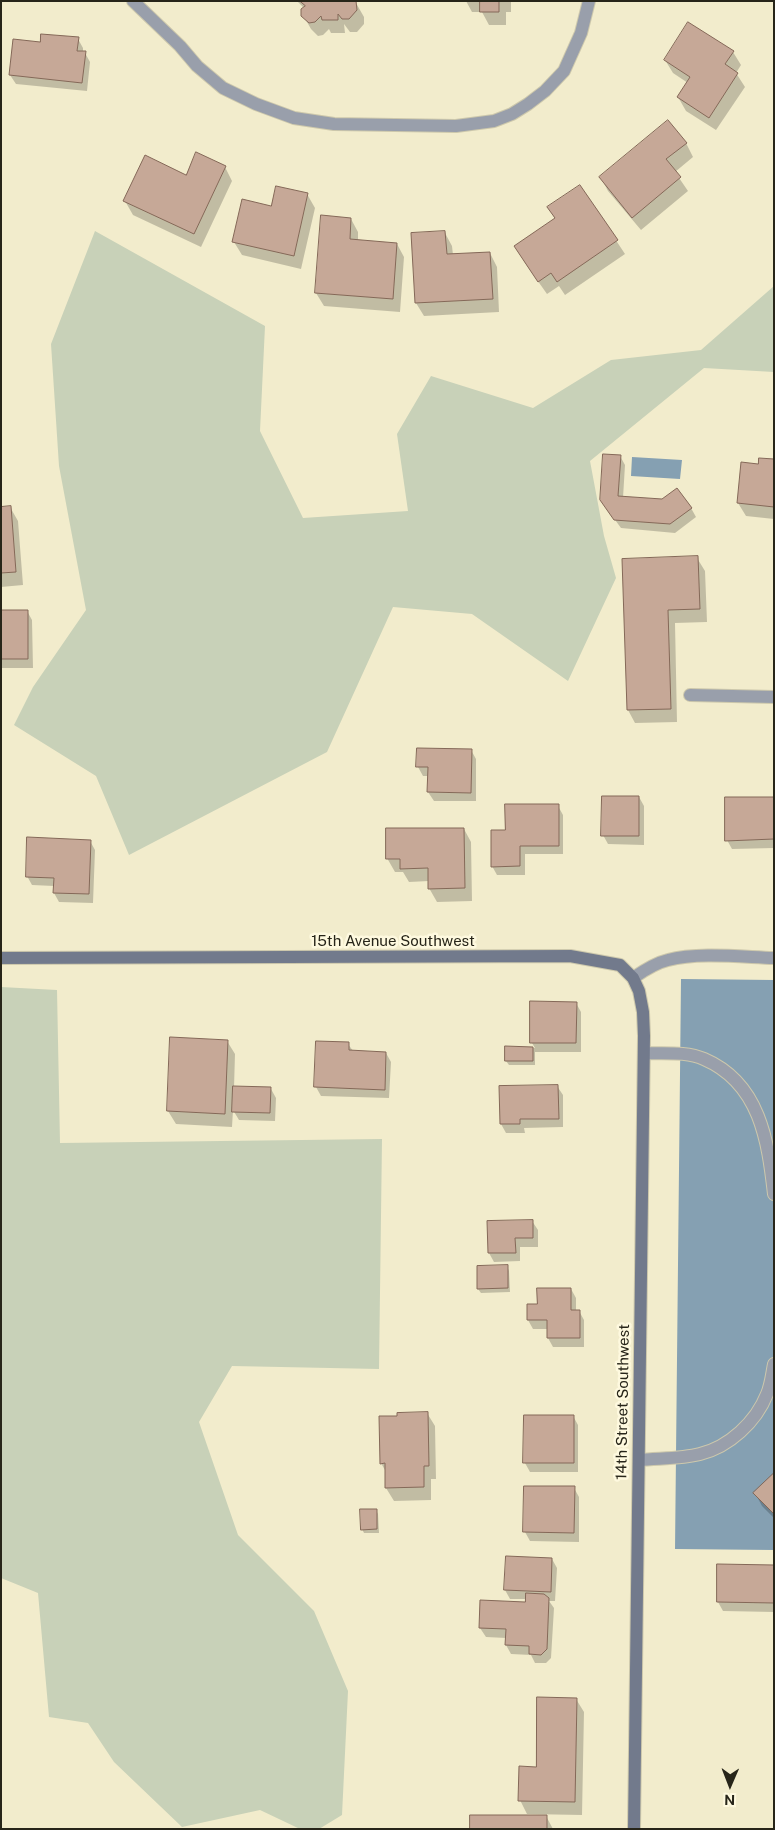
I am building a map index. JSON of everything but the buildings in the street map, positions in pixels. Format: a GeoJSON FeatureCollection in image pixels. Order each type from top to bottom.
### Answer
{"type":"FeatureCollection","features":[{"type":"Feature","properties":{"kind":"street"},"geometry":{"type":"LineString","coordinates":[[134,1],[180,46],[197,66],[223,88],[256,104],[294,118],[334,124],[456,126],[494,121],[512,114],[545,91],[564,71],[580,33],[589,1]]}},
{"type":"Feature","properties":{"kind":"street"},"geometry":{"type":"LineString","coordinates":[[690,695],[774,697]]}},
{"type":"Feature","properties":{"kind":"street","name":"15th Avenue Southwest"},"geometry":{"type":"LineString","coordinates":[[1,958],[570,956],[620,965],[633,978]]}},
{"type":"Feature","properties":{"kind":"street"},"geometry":{"type":"LineString","coordinates":[[633,978],[667,960],[684,958],[774,958]]}},
{"type":"Feature","properties":{"kind":"street","name":"14th Street Southwest"},"geometry":{"type":"LineString","coordinates":[[633,978],[639,991],[643,1012],[644,1053],[634,1829]]}},
{"type":"Feature","properties":{"kind":"street"},"geometry":{"type":"LineString","coordinates":[[644,1053],[686,1054],[704,1058],[720,1068],[748,1094],[770,1143],[774,1194]]}},
{"type":"Feature","properties":{"kind":"street"},"geometry":{"type":"LineString","coordinates":[[639,1460],[686,1456],[712,1450],[738,1434],[770,1394],[774,1364]]}},
{"type":"Feature","properties":{"kind":"green space"},"geometry":{"type":"Polygon","coordinates":[[[95,231],[265,326],[260,431],[303,518],[408,511],[397,434],[431,376],[533,408],[611,360],[701,350],[774,286],[774,372],[704,368],[590,461],[604,536],[616,578],[568,681],[472,614],[393,607],[327,752],[129,855],[96,776],[14,725],[33,687],[86,610],[59,466],[51,344],[95,231]]]}},
{"type":"Feature","properties":{"kind":"green space"},"geometry":{"type":"Polygon","coordinates":[[[1,987],[57,990],[60,1143],[382,1139],[379,1369],[232,1366],[199,1422],[238,1535],[314,1611],[348,1691],[342,1815],[319,1829],[300,1829],[260,1810],[182,1827],[114,1762],[88,1723],[49,1717],[38,1593],[1,1578],[1,987]]]}},
{"type":"Feature","properties":{"kind":"water"},"geometry":{"type":"Polygon","coordinates":[[[632,457],[682,460],[680,479],[631,476],[632,457]]]}},
{"type":"Feature","properties":{"kind":"water"},"geometry":{"type":"Polygon","coordinates":[[[681,979],[774,980],[774,1550],[675,1549],[681,979]]]}}]}
